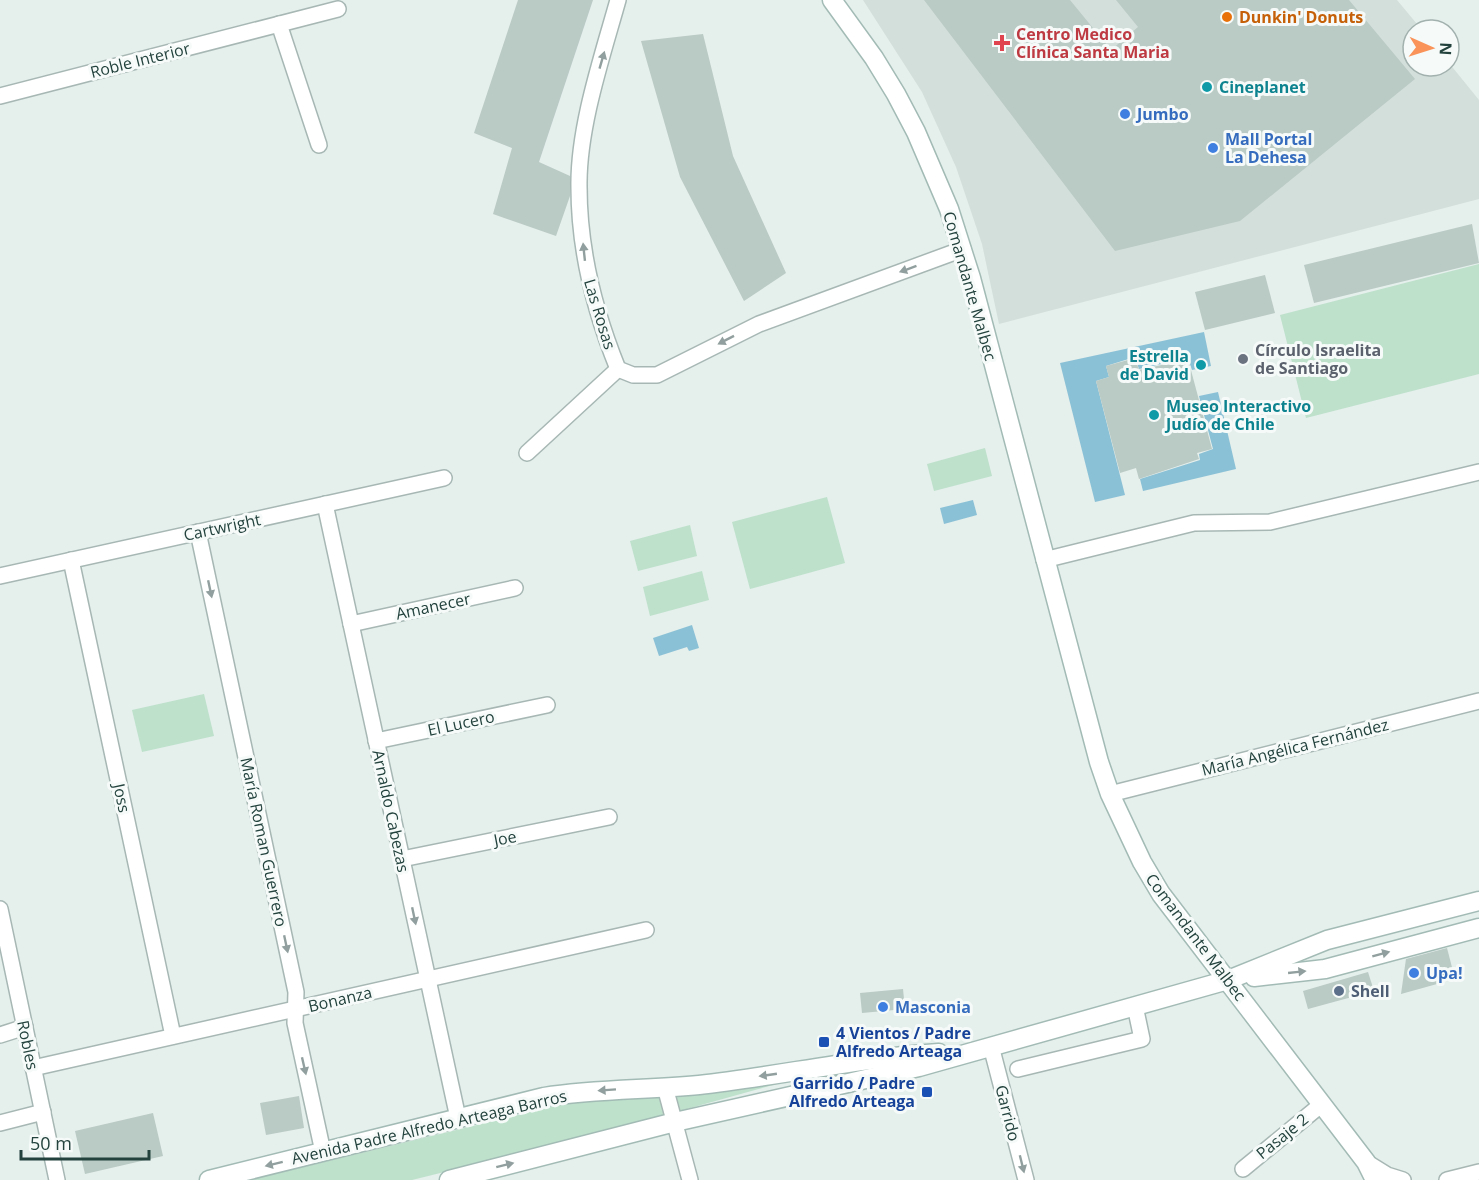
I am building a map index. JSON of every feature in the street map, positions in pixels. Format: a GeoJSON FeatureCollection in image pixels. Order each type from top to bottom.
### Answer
{"type":"FeatureCollection","features":[{"type":"Feature","properties":{"kind":"main road","name":"Comandante Malbec"},"geometry":{"type":"LineString","coordinates":[[832,0],[874,58],[916,132],[949,209],[963,249],[1044,560],[1099,762],[1110,794],[1142,862],[1161,894],[1366,1162],[1376,1180]]}},
{"type":"Feature","properties":{"kind":"main road","name":"Avenida Padre Alfredo Arteaga Barros"},"geometry":{"type":"LineString","coordinates":[[449,1180],[675,1122],[860,1081],[991,1046],[1228,980],[1327,940],[1479,901]]}},
{"type":"Feature","properties":{"kind":"main road","name":"Avenida Padre Alfredo Arteaga Barros"},"geometry":{"type":"LineString","coordinates":[[1228,980],[1325,969],[1479,928]]}},
{"type":"Feature","properties":{"kind":"main road","name":"Avenida Padre Alfredo Arteaga Barros"},"geometry":{"type":"LineString","coordinates":[[209,1180],[565,1094],[699,1085],[870,1059],[972,1051]]}},
{"type":"Feature","properties":{"kind":"street","name":"Las Rosas"},"geometry":{"type":"LineString","coordinates":[[618,0],[586,123],[579,185],[584,258],[599,322],[618,369],[633,375],[657,375],[759,324],[963,249]]}},
{"type":"Feature","properties":{"kind":"street","name":"Roble Interior"},"geometry":{"type":"LineString","coordinates":[[0,96],[338,9]]}},
{"type":"Feature","properties":{"kind":"street"},"geometry":{"type":"LineString","coordinates":[[279,24],[319,146]]}},
{"type":"Feature","properties":{"kind":"street"},"geometry":{"type":"LineString","coordinates":[[527,453],[618,369]]}},
{"type":"Feature","properties":{"kind":"street"},"geometry":{"type":"LineString","coordinates":[[1044,560],[1194,522],[1270,522],[1479,472]]}},
{"type":"Feature","properties":{"kind":"street","name":"Cartwright"},"geometry":{"type":"LineString","coordinates":[[0,576],[444,478]]}},
{"type":"Feature","properties":{"kind":"street","name":"Arnaldo Cabezas"},"geometry":{"type":"LineString","coordinates":[[326,504],[458,1118]]}},
{"type":"Feature","properties":{"kind":"street","name":"María Roman Guerrero"},"geometry":{"type":"LineString","coordinates":[[198,532],[296,992],[295,1023],[323,1152]]}},
{"type":"Feature","properties":{"kind":"street","name":"Joss"},"geometry":{"type":"LineString","coordinates":[[71,560],[173,1036]]}},
{"type":"Feature","properties":{"kind":"street","name":"Amanecer"},"geometry":{"type":"LineString","coordinates":[[351,624],[515,588]]}},
{"type":"Feature","properties":{"kind":"street","name":"María Angélica Fernández"},"geometry":{"type":"LineString","coordinates":[[1110,794],[1479,701]]}},
{"type":"Feature","properties":{"kind":"street","name":"El Lucero"},"geometry":{"type":"LineString","coordinates":[[376,741],[547,705]]}},
{"type":"Feature","properties":{"kind":"street","name":"Joe"},"geometry":{"type":"LineString","coordinates":[[402,859],[609,817]]}},
{"type":"Feature","properties":{"kind":"street","name":"Robles"},"geometry":{"type":"LineString","coordinates":[[0,909],[4,950],[25,1027],[57,1180]]}},
{"type":"Feature","properties":{"kind":"street","name":"Bonanza"},"geometry":{"type":"LineString","coordinates":[[33,1068],[646,930]]}},
{"type":"Feature","properties":{"kind":"street"},"geometry":{"type":"LineString","coordinates":[[1018,1069],[1142,1039],[1135,1006]]}},
{"type":"Feature","properties":{"kind":"street"},"geometry":{"type":"LineString","coordinates":[[0,1035],[25,1027]]}},
{"type":"Feature","properties":{"kind":"street","name":"Garrido"},"geometry":{"type":"LineString","coordinates":[[991,1046],[1026,1180]]}},
{"type":"Feature","properties":{"kind":"street"},"geometry":{"type":"LineString","coordinates":[[665,1087],[690,1180]]}},
{"type":"Feature","properties":{"kind":"street","name":"Pasaje 2"},"geometry":{"type":"LineString","coordinates":[[1243,1169],[1322,1104]]}},
{"type":"Feature","properties":{"kind":"street"},"geometry":{"type":"LineString","coordinates":[[0,1123],[43,1112]]}},
{"type":"Feature","properties":{"kind":"street"},"geometry":{"type":"LineString","coordinates":[[1366,1162],[1387,1175],[1403,1180]]}},
{"type":"Feature","properties":{"kind":"street"},"geometry":{"type":"LineString","coordinates":[[1447,1180],[1479,1172]]}},
{"type":"Feature","properties":{"kind":"shaded area","name":"Mall Portal La Dehesa"},"geometry":{"type":"Polygon","coordinates":[[[863,0],[1397,0],[1412,18],[1401,18],[1401,78],[1461,78],[1479,100],[1479,199],[999,324],[982,244],[956,167],[922,92],[863,0]]]}},
{"type":"Feature","properties":{"kind":"green space"},"geometry":{"type":"Polygon","coordinates":[[[1479,264],[1479,374],[1306,418],[1280,315],[1479,264]]]}},
{"type":"Feature","properties":{"kind":"green space"},"geometry":{"type":"Polygon","coordinates":[[[985,448],[992,476],[934,491],[927,464],[985,448]]]}},
{"type":"Feature","properties":{"kind":"green space"},"geometry":{"type":"Polygon","coordinates":[[[827,497],[845,563],[750,589],[732,522],[827,497]]]}},
{"type":"Feature","properties":{"kind":"green space"},"geometry":{"type":"Polygon","coordinates":[[[690,525],[697,556],[638,571],[630,541],[690,525]]]}},
{"type":"Feature","properties":{"kind":"green space"},"geometry":{"type":"Polygon","coordinates":[[[702,571],[709,600],[650,616],[643,587],[702,571]]]}},
{"type":"Feature","properties":{"kind":"green space"},"geometry":{"type":"Polygon","coordinates":[[[204,694],[214,736],[142,752],[132,710],[204,694]]]}},
{"type":"Feature","properties":{"kind":"green space"},"geometry":{"type":"Polygon","coordinates":[[[802,1077],[586,1137],[412,1180],[250,1180],[592,1097],[802,1077]]]}},
{"type":"Feature","properties":{"kind":"water"},"geometry":{"type":"Polygon","coordinates":[[[1204,332],[1211,366],[1192,370],[1188,358],[1139,369],[1135,357],[1106,366],[1109,377],[1096,381],[1125,495],[1095,502],[1060,363],[1204,332]]]}},
{"type":"Feature","properties":{"kind":"water"},"geometry":{"type":"Polygon","coordinates":[[[1218,392],[1236,469],[1143,491],[1140,479],[1200,460],[1199,454],[1213,449],[1199,396],[1218,392]]]}},
{"type":"Feature","properties":{"kind":"water"},"geometry":{"type":"Polygon","coordinates":[[[973,500],[977,515],[944,524],[940,508],[973,500]]]}},
{"type":"Feature","properties":{"kind":"water"},"geometry":{"type":"Polygon","coordinates":[[[692,625],[699,648],[689,651],[687,647],[659,656],[653,638],[692,625]]]}},
{"type":"Feature","properties":{"kind":"building"},"geometry":{"type":"Polygon","coordinates":[[[518,0],[593,0],[539,162],[570,176],[570,196],[556,236],[493,214],[512,148],[474,133],[518,0]]]}},
{"type":"Feature","properties":{"kind":"building"},"geometry":{"type":"Polygon","coordinates":[[[924,0],[1070,0],[1111,50],[1138,27],[1116,0],[1349,0],[1401,62],[1401,78],[1415,79],[1240,221],[1115,251],[924,0]]]}},
{"type":"Feature","properties":{"kind":"building"},"geometry":{"type":"Polygon","coordinates":[[[703,34],[733,156],[786,273],[744,301],[680,177],[641,41],[703,34]]]}},
{"type":"Feature","properties":{"kind":"building"},"geometry":{"type":"Polygon","coordinates":[[[1472,224],[1479,263],[1314,303],[1304,265],[1472,224]]]}},
{"type":"Feature","properties":{"kind":"building"},"geometry":{"type":"Polygon","coordinates":[[[1265,275],[1275,313],[1205,330],[1195,292],[1265,275]]]}},
{"type":"Feature","properties":{"kind":"building","name":"Museo Interactivo Judío de Chile"},"geometry":{"type":"Polygon","coordinates":[[[1135,358],[1139,370],[1188,359],[1212,449],[1197,453],[1199,459],[1139,479],[1136,468],[1120,473],[1096,381],[1109,377],[1106,366],[1135,358]]]}},
{"type":"Feature","properties":{"kind":"building"},"geometry":{"type":"Polygon","coordinates":[[[1447,948],[1455,979],[1401,994],[1406,959],[1447,948]]]}},
{"type":"Feature","properties":{"kind":"building","name":"Shell"},"geometry":{"type":"Polygon","coordinates":[[[1368,972],[1374,991],[1308,1009],[1303,991],[1368,972]]]}},
{"type":"Feature","properties":{"kind":"building"},"geometry":{"type":"Polygon","coordinates":[[[903,989],[905,1009],[862,1013],[860,993],[903,989]]]}},
{"type":"Feature","properties":{"kind":"building"},"geometry":{"type":"Polygon","coordinates":[[[299,1096],[304,1128],[266,1135],[260,1103],[299,1096]]]}},
{"type":"Feature","properties":{"kind":"building"},"geometry":{"type":"Polygon","coordinates":[[[153,1113],[163,1156],[85,1174],[75,1131],[153,1113]]]}},
{"type":"Feature","properties":{"kind":"place","name":"Dunkin' Donuts"},"geometry":{"type":"Point","coordinates":[1227,17]}},
{"type":"Feature","properties":{"kind":"place","name":"Centro Medico Clínica Santa Maria"},"geometry":{"type":"Point","coordinates":[1002,43]}},
{"type":"Feature","properties":{"kind":"place","name":"Cineplanet"},"geometry":{"type":"Point","coordinates":[1207,87]}},
{"type":"Feature","properties":{"kind":"place","name":"Jumbo"},"geometry":{"type":"Point","coordinates":[1125,114]}},
{"type":"Feature","properties":{"kind":"place","name":"Mall Portal La Dehesa"},"geometry":{"type":"Point","coordinates":[1213,148]}},
{"type":"Feature","properties":{"kind":"place","name":"Círculo Israelita de Santiago"},"geometry":{"type":"Point","coordinates":[1243,359]}},
{"type":"Feature","properties":{"kind":"place","name":"Estrella de David"},"geometry":{"type":"Point","coordinates":[1201,365]}},
{"type":"Feature","properties":{"kind":"place","name":"Museo Interactivo Judío de Chile"},"geometry":{"type":"Point","coordinates":[1154,415]}},
{"type":"Feature","properties":{"kind":"place","name":"Upa!"},"geometry":{"type":"Point","coordinates":[1414,973]}},
{"type":"Feature","properties":{"kind":"place","name":"Shell"},"geometry":{"type":"Point","coordinates":[1339,991]}},
{"type":"Feature","properties":{"kind":"place","name":"Masconia"},"geometry":{"type":"Point","coordinates":[883,1007]}},
{"type":"Feature","properties":{"kind":"place","name":"4 Vientos / Padre Alfredo Arteaga"},"geometry":{"type":"Point","coordinates":[824,1042]}},
{"type":"Feature","properties":{"kind":"place","name":"Garrido / Padre Alfredo Arteaga"},"geometry":{"type":"Point","coordinates":[927,1092]}}]}
